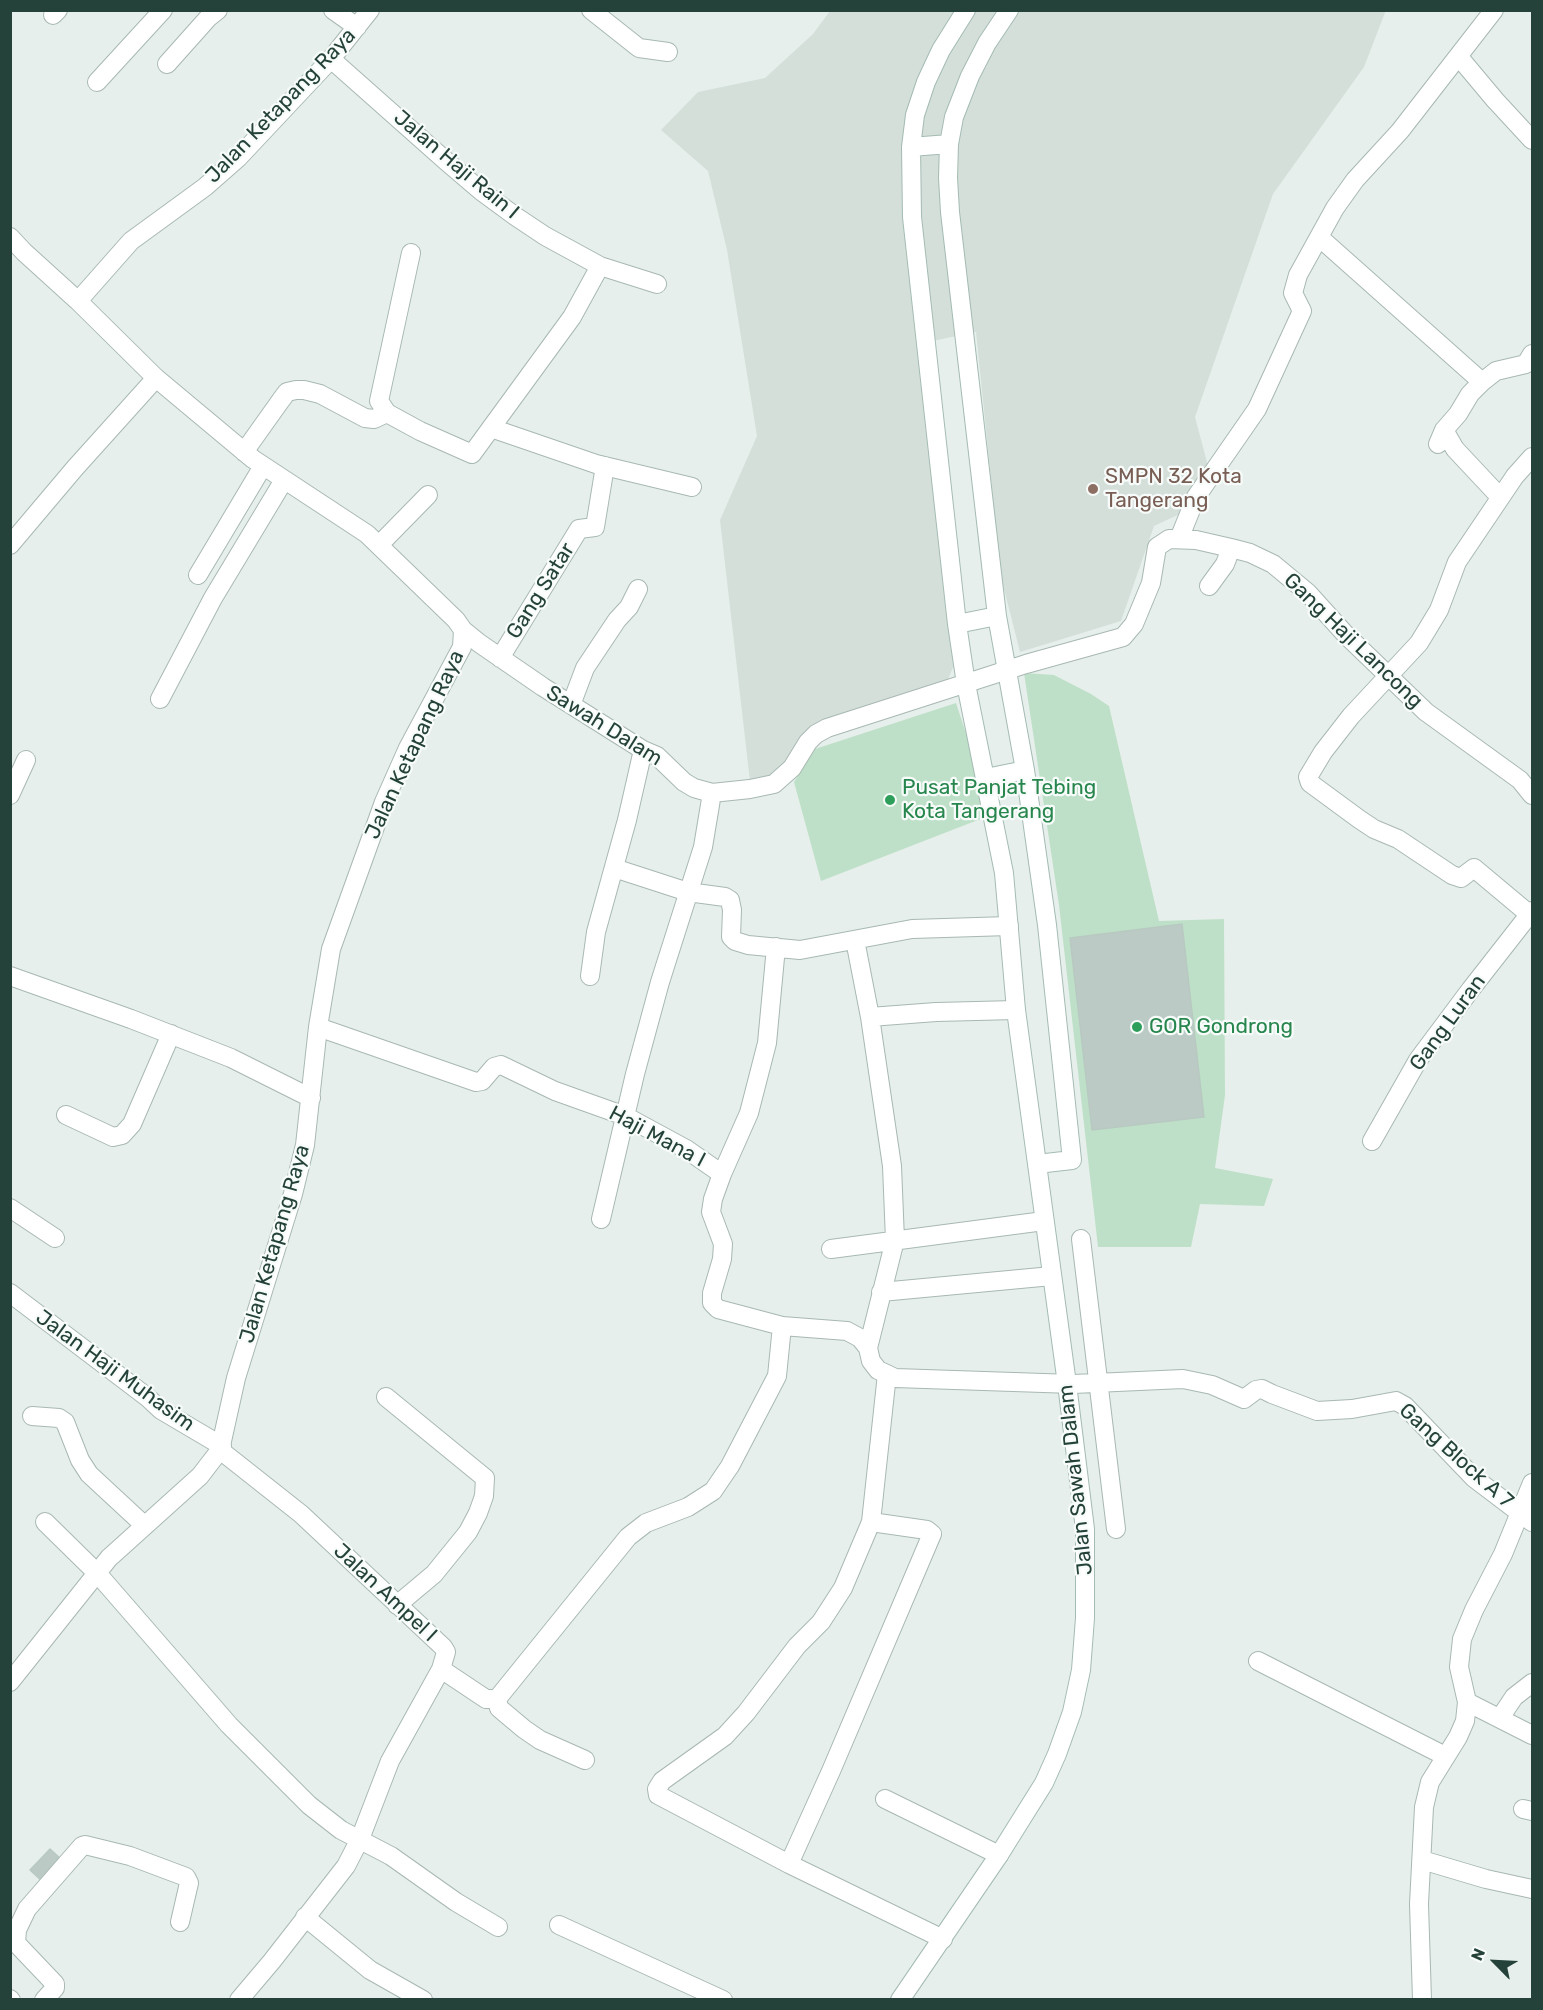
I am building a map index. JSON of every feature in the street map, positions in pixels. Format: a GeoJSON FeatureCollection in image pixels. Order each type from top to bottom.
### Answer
{"type":"FeatureCollection","features":[{"type":"Feature","properties":{"kind":"street"},"geometry":{"type":"LineString","coordinates":[[97,81],[163,10]]}},
{"type":"Feature","properties":{"kind":"street"},"geometry":{"type":"LineString","coordinates":[[167,64],[218,10]]}},
{"type":"Feature","properties":{"kind":"street"},"geometry":{"type":"LineString","coordinates":[[333,10],[357,27]]}},
{"type":"Feature","properties":{"kind":"street","name":"Jalan Ketapang Raya"},"geometry":{"type":"LineString","coordinates":[[10,1682],[97,1573],[125,1542],[200,1476],[221,1448],[236,1378],[300,1170],[311,1098],[318,1027],[332,950],[384,802],[408,748],[462,647],[464,630],[367,534],[244,452],[156,378],[78,301],[131,241],[205,187],[238,158],[331,59],[370,10]]}},
{"type":"Feature","properties":{"kind":"street"},"geometry":{"type":"LineString","coordinates":[[591,10],[639,48],[668,52]]}},
{"type":"Feature","properties":{"kind":"street"},"geometry":{"type":"LineString","coordinates":[[966,10],[926,82],[915,115],[930,145],[950,212],[994,617],[1002,672],[1025,770],[1047,925],[1054,1162]]}},
{"type":"Feature","properties":{"kind":"street"},"geometry":{"type":"LineString","coordinates":[[1009,10],[987,43],[970,76],[954,117],[930,145],[910,181],[914,239],[961,623],[1002,863],[1016,1010],[1054,1162]]}},
{"type":"Feature","properties":{"kind":"street"},"geometry":{"type":"LineString","coordinates":[[1002,672],[1123,637],[1134,624],[1151,583],[1157,548],[1169,539],[1179,539],[1196,497],[1257,409],[1302,311],[1293,293],[1298,275],[1335,208],[1355,180],[1400,131],[1494,10]]}},
{"type":"Feature","properties":{"kind":"street"},"geometry":{"type":"LineString","coordinates":[[1459,57],[1527,136],[1533,140]]}},
{"type":"Feature","properties":{"kind":"street","name":"Jalan Haji Rain I"},"geometry":{"type":"LineString","coordinates":[[331,59],[481,191],[545,236],[600,267],[657,284]]}},
{"type":"Feature","properties":{"kind":"street"},"geometry":{"type":"LineString","coordinates":[[10,237],[17,256],[78,301]]}},
{"type":"Feature","properties":{"kind":"street"},"geometry":{"type":"LineString","coordinates":[[1319,237],[1482,382]]}},
{"type":"Feature","properties":{"kind":"street"},"geometry":{"type":"LineString","coordinates":[[411,253],[380,401],[387,413],[420,431],[472,454],[572,317],[600,267]]}},
{"type":"Feature","properties":{"kind":"street"},"geometry":{"type":"LineString","coordinates":[[1500,497],[1441,437],[1470,394],[1482,382],[1496,371],[1526,364],[1533,354]]}},
{"type":"Feature","properties":{"kind":"street"},"geometry":{"type":"LineString","coordinates":[[10,545],[156,378]]}},
{"type":"Feature","properties":{"kind":"street"},"geometry":{"type":"LineString","coordinates":[[244,452],[287,392],[304,390],[320,394],[365,418],[374,420],[387,413]]}},
{"type":"Feature","properties":{"kind":"street"},"geometry":{"type":"LineString","coordinates":[[491,428],[605,466],[692,487]]}},
{"type":"Feature","properties":{"kind":"street"},"geometry":{"type":"LineString","coordinates":[[1531,913],[1474,868],[1461,878],[1398,839],[1374,829],[1310,783],[1308,777],[1323,752],[1351,716],[1419,643],[1439,610],[1457,562],[1515,476],[1533,457]]}},
{"type":"Feature","properties":{"kind":"street"},"geometry":{"type":"LineString","coordinates":[[198,575],[263,466]]}},
{"type":"Feature","properties":{"kind":"street","name":"Gang Satar"},"geometry":{"type":"LineString","coordinates":[[500,658],[579,529],[595,527],[605,466]]}},
{"type":"Feature","properties":{"kind":"street"},"geometry":{"type":"LineString","coordinates":[[160,699],[213,598],[284,480]]}},
{"type":"Feature","properties":{"kind":"street"},"geometry":{"type":"LineString","coordinates":[[379,545],[428,495]]}},
{"type":"Feature","properties":{"kind":"street","name":"Gang Haji Lancong"},"geometry":{"type":"LineString","coordinates":[[1179,539],[1196,540],[1250,553],[1273,564],[1308,593],[1346,635],[1425,712],[1520,780],[1533,795]]}},
{"type":"Feature","properties":{"kind":"street"},"geometry":{"type":"LineString","coordinates":[[1209,586],[1225,564],[1231,548]]}},
{"type":"Feature","properties":{"kind":"street"},"geometry":{"type":"LineString","coordinates":[[571,705],[585,669],[617,620],[629,607],[638,589]]}},
{"type":"Feature","properties":{"kind":"street"},"geometry":{"type":"LineString","coordinates":[[961,623],[994,617]]}},
{"type":"Feature","properties":{"kind":"street","name":"Sawah Dalam"},"geometry":{"type":"LineString","coordinates":[[464,630],[500,658],[571,705],[643,750],[657,756],[684,782],[712,793],[774,784],[792,768],[808,742],[827,728],[1002,672]]}},
{"type":"Feature","properties":{"kind":"street"},"geometry":{"type":"LineString","coordinates":[[590,976],[596,932],[643,750]]}},
{"type":"Feature","properties":{"kind":"street"},"geometry":{"type":"LineString","coordinates":[[10,795],[26,760]]}},
{"type":"Feature","properties":{"kind":"street"},"geometry":{"type":"LineString","coordinates":[[986,778],[1025,770]]}},
{"type":"Feature","properties":{"kind":"street"},"geometry":{"type":"LineString","coordinates":[[601,1219],[635,1074],[660,982],[703,847],[712,793]]}},
{"type":"Feature","properties":{"kind":"street"},"geometry":{"type":"LineString","coordinates":[[614,868],[688,892],[725,897],[730,900],[732,910],[731,937],[735,941],[748,945],[800,950],[912,929],[1009,926]]}},
{"type":"Feature","properties":{"kind":"street","name":"Gang Luran"},"geometry":{"type":"LineString","coordinates":[[1372,1141],[1418,1060],[1531,913]]}},
{"type":"Feature","properties":{"kind":"street"},"geometry":{"type":"LineString","coordinates":[[855,940],[870,1017],[892,1166],[895,1240],[868,1348]]}},
{"type":"Feature","properties":{"kind":"street"},"geometry":{"type":"LineString","coordinates":[[723,1174],[749,1113],[767,1043],[777,947]]}},
{"type":"Feature","properties":{"kind":"street"},"geometry":{"type":"LineString","coordinates":[[10,976],[231,1058],[311,1098]]}},
{"type":"Feature","properties":{"kind":"street"},"geometry":{"type":"LineString","coordinates":[[870,1017],[936,1012],[1016,1010]]}},
{"type":"Feature","properties":{"kind":"street","name":"Haji Mana I"},"geometry":{"type":"LineString","coordinates":[[318,1027],[476,1082],[482,1081],[494,1067],[501,1065],[555,1091],[626,1116],[686,1149],[723,1174],[713,1198],[711,1212],[723,1244],[722,1259],[712,1293],[712,1303],[718,1309],[782,1326]]}},
{"type":"Feature","properties":{"kind":"street"},"geometry":{"type":"LineString","coordinates":[[66,1115],[113,1137],[122,1135],[132,1124],[171,1034]]}},
{"type":"Feature","properties":{"kind":"street","name":"Jalan Sawah Dalam"},"geometry":{"type":"LineString","coordinates":[[900,2000],[1034,1802],[1057,1754],[1072,1712],[1081,1670],[1086,1606],[1082,1383],[1052,1276],[1044,1221],[1054,1162]]}},
{"type":"Feature","properties":{"kind":"street"},"geometry":{"type":"LineString","coordinates":[[10,1208],[55,1238]]}},
{"type":"Feature","properties":{"kind":"street"},"geometry":{"type":"LineString","coordinates":[[831,1249],[1044,1221]]}},
{"type":"Feature","properties":{"kind":"street"},"geometry":{"type":"LineString","coordinates":[[1081,1239],[1082,1383],[1116,1529]]}},
{"type":"Feature","properties":{"kind":"street"},"geometry":{"type":"LineString","coordinates":[[881,1292],[1052,1276]]}},
{"type":"Feature","properties":{"kind":"street","name":"Jalan Haji Muhasim"},"geometry":{"type":"LineString","coordinates":[[10,1293],[147,1396],[161,1410],[221,1448]]}},
{"type":"Feature","properties":{"kind":"street"},"geometry":{"type":"LineString","coordinates":[[441,1669],[486,1699],[497,1698],[628,1537],[646,1523],[688,1507],[713,1491],[730,1466],[777,1376],[782,1326],[847,1331],[860,1338],[868,1348],[878,1370],[895,1378],[1082,1383]]}},
{"type":"Feature","properties":{"kind":"street"},"geometry":{"type":"LineString","coordinates":[[887,1374],[871,1522],[843,1588],[821,1622],[797,1646],[746,1713],[725,1736],[677,1768],[662,1781],[657,1789],[658,1795],[789,1864],[943,1939]]}},
{"type":"Feature","properties":{"kind":"street","name":"Gang Block A 7"},"geometry":{"type":"LineString","coordinates":[[1082,1383],[1183,1379],[1212,1385],[1244,1399],[1256,1390],[1262,1389],[1317,1410],[1352,1409],[1396,1401],[1405,1406],[1474,1478],[1526,1518]]}},
{"type":"Feature","properties":{"kind":"street"},"geometry":{"type":"LineString","coordinates":[[386,1397],[485,1478],[484,1496],[468,1532],[434,1574],[397,1605]]}},
{"type":"Feature","properties":{"kind":"street"},"geometry":{"type":"LineString","coordinates":[[33,1416],[59,1418],[65,1422],[80,1460],[89,1474],[144,1525]]}},
{"type":"Feature","properties":{"kind":"street","name":"Jalan Ampel I"},"geometry":{"type":"LineString","coordinates":[[221,1448],[301,1514],[443,1647],[446,1653],[441,1669],[390,1761],[360,1839],[346,1866],[239,2000]]}},
{"type":"Feature","properties":{"kind":"street"},"geometry":{"type":"LineString","coordinates":[[1422,2000],[1419,1911],[1424,1807],[1430,1782],[1458,1737],[1465,1721],[1467,1702],[1459,1667],[1462,1639],[1503,1554],[1526,1518],[1533,1483]]}},
{"type":"Feature","properties":{"kind":"street"},"geometry":{"type":"LineString","coordinates":[[45,1522],[97,1573],[229,1725],[309,1805],[341,1830],[391,1856],[456,1902],[498,1928]]}},
{"type":"Feature","properties":{"kind":"street"},"geometry":{"type":"LineString","coordinates":[[789,1864],[932,1534],[927,1530],[871,1522]]}},
{"type":"Feature","properties":{"kind":"street"},"geometry":{"type":"LineString","coordinates":[[1258,1661],[1445,1756]]}},
{"type":"Feature","properties":{"kind":"street"},"geometry":{"type":"LineString","coordinates":[[1500,1718],[1514,1697],[1533,1683]]}},
{"type":"Feature","properties":{"kind":"street"},"geometry":{"type":"LineString","coordinates":[[497,1698],[499,1708],[524,1729],[540,1740],[585,1760]]}},
{"type":"Feature","properties":{"kind":"street"},"geometry":{"type":"LineString","coordinates":[[1467,1702],[1533,1736]]}},
{"type":"Feature","properties":{"kind":"street"},"geometry":{"type":"LineString","coordinates":[[885,1799],[999,1855]]}},
{"type":"Feature","properties":{"kind":"street"},"geometry":{"type":"LineString","coordinates":[[44,2000],[55,1988],[55,1984],[16,1943],[16,1930],[27,1909],[82,1846],[130,1856],[186,1877],[189,1882],[180,1922]]}},
{"type":"Feature","properties":{"kind":"street"},"geometry":{"type":"LineString","coordinates":[[1422,1860],[1486,1879],[1533,1889]]}},
{"type":"Feature","properties":{"kind":"street"},"geometry":{"type":"LineString","coordinates":[[305,1917],[370,1970],[423,2000]]}},
{"type":"Feature","properties":{"kind":"street"},"geometry":{"type":"LineString","coordinates":[[559,1925],[723,2000]]}},
{"type":"Feature","properties":{"kind":"shaded area"},"geometry":{"type":"Polygon","coordinates":[[[1386,10],[1364,67],[1273,194],[1195,417],[1208,466],[1182,513],[1154,526],[1121,621],[1020,652],[1001,577],[976,332],[918,344],[958,656],[948,679],[803,736],[778,774],[751,790],[720,520],[757,436],[727,250],[708,171],[661,130],[698,92],[765,78],[813,34],[830,11],[1386,10]]]}},
{"type":"Feature","properties":{"kind":"green space"},"geometry":{"type":"Polygon","coordinates":[[[1024,673],[1054,675],[1109,706],[1159,921],[1224,919],[1225,1095],[1215,1168],[1273,1179],[1264,1206],[1200,1204],[1191,1247],[1098,1247],[1059,905],[1024,673]]]}},
{"type":"Feature","properties":{"kind":"green space","name":"Pusat Panjat Tebing Kota Tangerang"},"geometry":{"type":"Polygon","coordinates":[[[956,703],[976,764],[983,818],[821,881],[794,782],[815,749],[956,703]]]}},
{"type":"Feature","properties":{"kind":"building","name":"GOR Gondrong"},"geometry":{"type":"Polygon","coordinates":[[[1182,924],[1204,1117],[1092,1130],[1070,938],[1182,924]]]}},
{"type":"Feature","properties":{"kind":"building"},"geometry":{"type":"Polygon","coordinates":[[[50,1849],[62,1860],[43,1882],[30,1870],[50,1849]]]}},
{"type":"Feature","properties":{"kind":"place","name":"SMPN 32 Kota Tangerang"},"geometry":{"type":"Point","coordinates":[1093,489]}},
{"type":"Feature","properties":{"kind":"place","name":"Pusat Panjat Tebing Kota Tangerang"},"geometry":{"type":"Point","coordinates":[890,800]}},
{"type":"Feature","properties":{"kind":"place","name":"GOR Gondrong"},"geometry":{"type":"Point","coordinates":[1137,1027]}}]}
